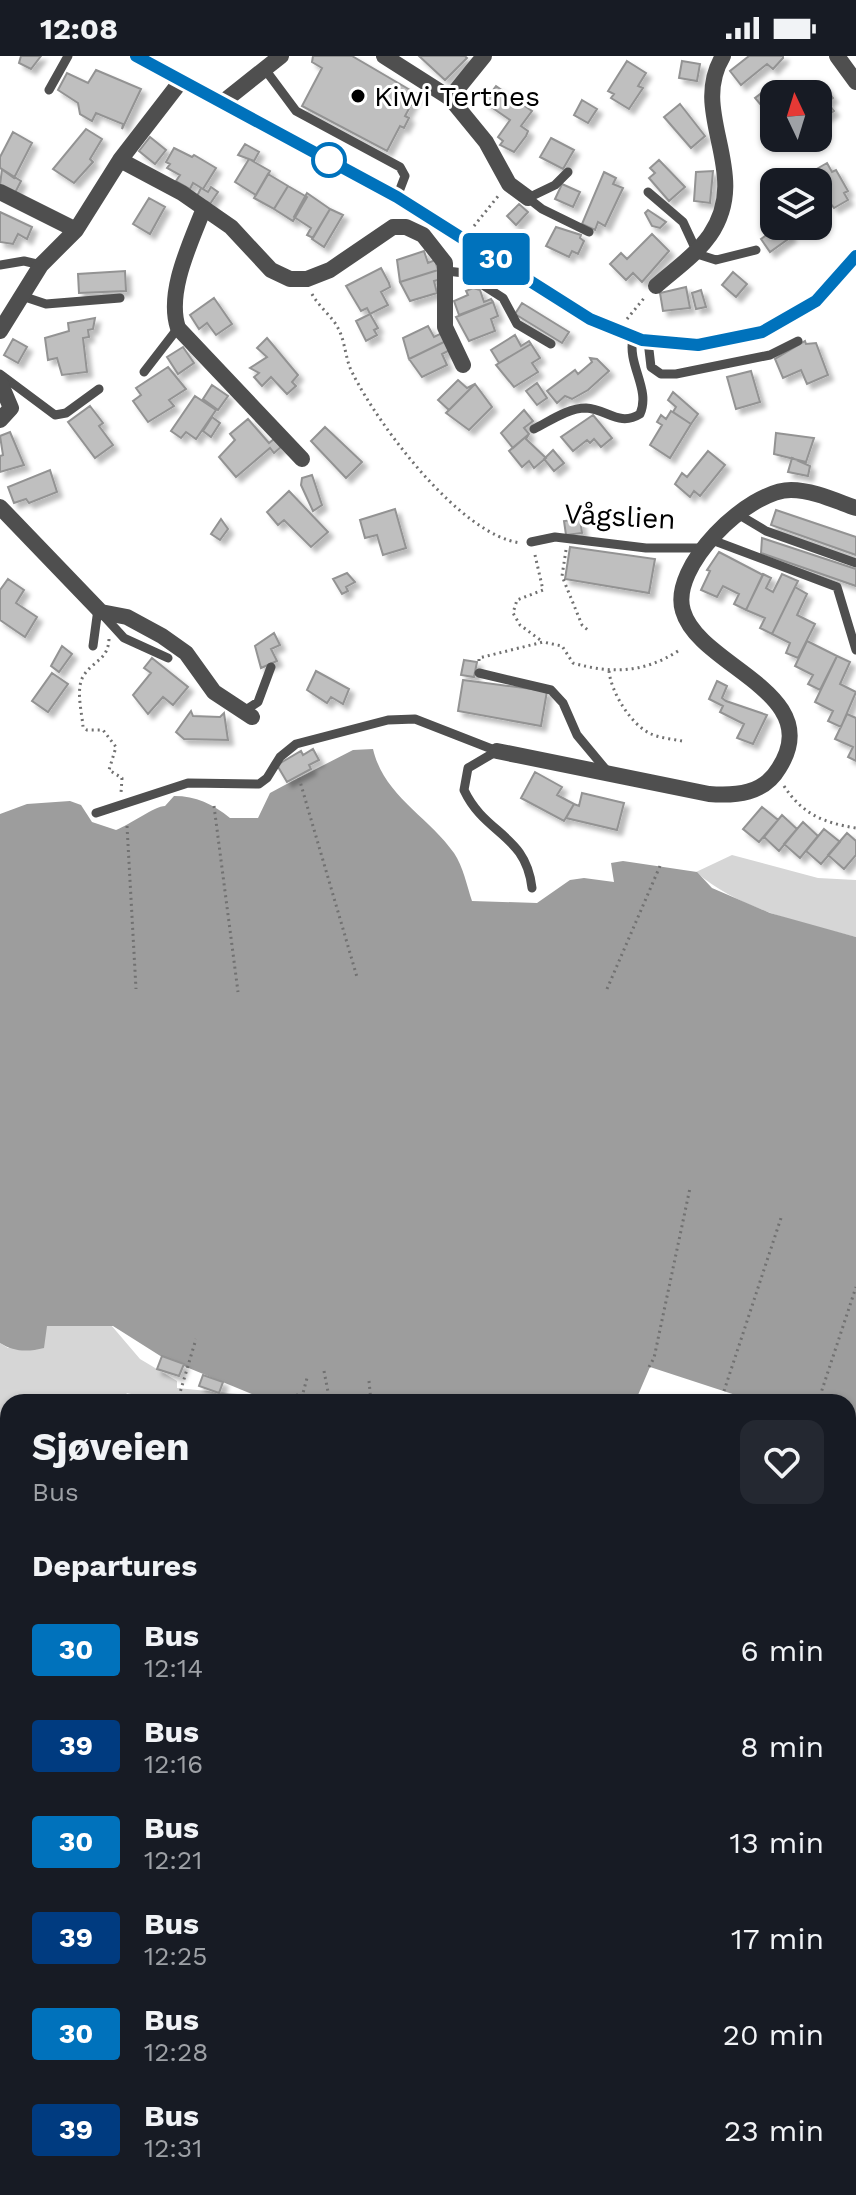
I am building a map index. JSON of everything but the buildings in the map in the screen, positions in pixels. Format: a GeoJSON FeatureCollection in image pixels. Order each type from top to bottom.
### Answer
{"type":"FeatureCollection","features":[{"type":"Feature","properties":{"kind":"main road"},"geometry":{"type":"LineString","coordinates":[[136,56],[397,197],[590,319],[633,337],[698,345],[762,332],[816,301],[856,256]]}},
{"type":"Feature","properties":{"kind":"street"},"geometry":{"type":"LineString","coordinates":[[223,102],[281,56]]}},
{"type":"Feature","properties":{"kind":"street"},"geometry":{"type":"LineString","coordinates":[[384,56],[450,98],[486,142],[509,184],[528,198]]}},
{"type":"Feature","properties":{"kind":"street"},"geometry":{"type":"LineString","coordinates":[[450,98],[484,56]]}},
{"type":"Feature","properties":{"kind":"street"},"geometry":{"type":"LineString","coordinates":[[656,286],[710,235],[725,201],[727,173],[711,93],[714,74],[723,56]]}},
{"type":"Feature","properties":{"kind":"street"},"geometry":{"type":"LineString","coordinates":[[837,56],[856,82]]}},
{"type":"Feature","properties":{"kind":"street"},"geometry":{"type":"LineString","coordinates":[[0,331],[41,265],[76,230],[120,160],[181,81]]}},
{"type":"Feature","properties":{"kind":"street"},"geometry":{"type":"LineString","coordinates":[[120,160],[204,208],[241,236],[277,274],[307,279],[330,270],[387,229],[399,226],[415,230],[431,242],[447,271],[445,327],[463,365]]}},
{"type":"Feature","properties":{"kind":"street"},"geometry":{"type":"LineString","coordinates":[[0,192],[76,230]]}},
{"type":"Feature","properties":{"kind":"street"},"geometry":{"type":"LineString","coordinates":[[204,208],[177,291],[175,312],[178,328],[302,459]]}},
{"type":"Feature","properties":{"kind":"street"},"geometry":{"type":"LineString","coordinates":[[0,382],[11,408],[0,420]]}},
{"type":"Feature","properties":{"kind":"street","name":"Vågslien"},"geometry":{"type":"LineString","coordinates":[[776,773],[785,755],[788,735],[778,703],[694,632],[682,610],[683,587],[709,544],[736,513],[758,498],[790,490],[856,508]]}},
{"type":"Feature","properties":{"kind":"street"},"geometry":{"type":"LineString","coordinates":[[0,507],[100,610],[129,618],[186,653],[214,692],[248,714]]}},
{"type":"Feature","properties":{"kind":"street"},"geometry":{"type":"LineString","coordinates":[[497,751],[729,795],[753,791],[776,773]]}},
{"type":"Feature","properties":{"kind":"lane"},"geometry":{"type":"LineString","coordinates":[[49,90],[68,56]]}},
{"type":"Feature","properties":{"kind":"lane"},"geometry":{"type":"LineString","coordinates":[[264,68],[296,111],[400,167],[405,176],[397,197]]}},
{"type":"Feature","properties":{"kind":"lane"},"geometry":{"type":"LineString","coordinates":[[568,172],[555,185],[528,198],[542,209],[589,232]]}},
{"type":"Feature","properties":{"kind":"lane"},"geometry":{"type":"LineString","coordinates":[[648,192],[683,222],[695,252],[716,260],[756,250]]}},
{"type":"Feature","properties":{"kind":"lane"},"geometry":{"type":"LineString","coordinates":[[0,265],[24,261],[41,265]]}},
{"type":"Feature","properties":{"kind":"lane"},"geometry":{"type":"LineString","coordinates":[[447,271],[464,273],[503,298],[517,324],[551,344]]}},
{"type":"Feature","properties":{"kind":"lane"},"geometry":{"type":"LineString","coordinates":[[22,296],[46,304],[120,298]]}},
{"type":"Feature","properties":{"kind":"lane"},"geometry":{"type":"LineString","coordinates":[[144,372],[178,328]]}},
{"type":"Feature","properties":{"kind":"lane"},"geometry":{"type":"LineString","coordinates":[[633,337],[651,367],[661,374],[676,374],[770,355],[798,341]]}},
{"type":"Feature","properties":{"kind":"lane"},"geometry":{"type":"LineString","coordinates":[[534,429],[577,409],[588,408],[621,420],[640,414],[644,399],[631,359],[633,337]]}},
{"type":"Feature","properties":{"kind":"lane"},"geometry":{"type":"LineString","coordinates":[[0,374],[55,415],[66,413],[99,389]]}},
{"type":"Feature","properties":{"kind":"lane"},"geometry":{"type":"LineString","coordinates":[[736,513],[766,531],[856,563]]}},
{"type":"Feature","properties":{"kind":"lane","name":"Vågslien"},"geometry":{"type":"LineString","coordinates":[[532,545],[555,537],[646,548],[709,544]]}},
{"type":"Feature","properties":{"kind":"lane"},"geometry":{"type":"LineString","coordinates":[[709,544],[837,587],[856,650]]}},
{"type":"Feature","properties":{"kind":"lane"},"geometry":{"type":"LineString","coordinates":[[100,610],[124,638],[168,658]]}},
{"type":"Feature","properties":{"kind":"lane"},"geometry":{"type":"LineString","coordinates":[[93,646],[100,610]]}},
{"type":"Feature","properties":{"kind":"lane"},"geometry":{"type":"LineString","coordinates":[[124,638],[131,628],[129,618]]}},
{"type":"Feature","properties":{"kind":"lane"},"geometry":{"type":"LineString","coordinates":[[248,714],[258,702],[271,667]]}},
{"type":"Feature","properties":{"kind":"lane"},"geometry":{"type":"LineString","coordinates":[[479,673],[551,690],[563,703],[577,735],[607,771]]}},
{"type":"Feature","properties":{"kind":"lane"},"geometry":{"type":"LineString","coordinates":[[96,813],[188,783],[259,784],[267,778],[280,757],[296,744],[388,720],[415,719],[497,751]]}},
{"type":"Feature","properties":{"kind":"lane"},"geometry":{"type":"LineString","coordinates":[[497,751],[468,768],[464,790],[497,832],[524,854],[529,864],[532,888]]}},
{"type":"Feature","properties":{"kind":"path"},"geometry":{"type":"LineString","coordinates":[[464,238],[509,184]]}},
{"type":"Feature","properties":{"kind":"path"},"geometry":{"type":"LineString","coordinates":[[307,279],[316,302],[337,325],[353,375],[391,436],[438,490],[482,528],[510,542],[532,545],[543,590],[517,600],[513,613],[520,625],[543,642],[562,646],[573,663],[609,671],[643,669],[678,651]]}},
{"type":"Feature","properties":{"kind":"path"},"geometry":{"type":"LineString","coordinates":[[633,337],[627,318],[656,286]]}},
{"type":"Feature","properties":{"kind":"path"},"geometry":{"type":"LineString","coordinates":[[567,545],[562,576],[582,625],[590,632]]}},
{"type":"Feature","properties":{"kind":"path"},"geometry":{"type":"LineString","coordinates":[[107,631],[107,652],[83,676],[79,692],[83,727],[103,730],[114,743],[116,751],[109,770],[122,778],[122,787]]}},
{"type":"Feature","properties":{"kind":"path"},"geometry":{"type":"LineString","coordinates":[[479,661],[479,658],[543,642]]}},
{"type":"Feature","properties":{"kind":"path"},"geometry":{"type":"LineString","coordinates":[[609,671],[610,681],[635,723],[652,735],[682,741]]}},
{"type":"Feature","properties":{"kind":"path"},"geometry":{"type":"LineString","coordinates":[[776,773],[802,809],[824,821],[856,828]]}},
{"type":"Feature","properties":{"kind":"path"},"geometry":{"type":"LineString","coordinates":[[299,778],[357,977]]}},
{"type":"Feature","properties":{"kind":"path"},"geometry":{"type":"LineString","coordinates":[[214,806],[238,992]]}},
{"type":"Feature","properties":{"kind":"path"},"geometry":{"type":"LineString","coordinates":[[127,826],[136,989]]}},
{"type":"Feature","properties":{"kind":"path"},"geometry":{"type":"LineString","coordinates":[[607,989],[660,866]]}},
{"type":"Feature","properties":{"kind":"path"},"geometry":{"type":"LineString","coordinates":[[649,1367],[654,1358],[690,1188]]}},
{"type":"Feature","properties":{"kind":"path"},"geometry":{"type":"LineString","coordinates":[[724,1391],[781,1218]]}},
{"type":"Feature","properties":{"kind":"path"},"geometry":{"type":"LineString","coordinates":[[821,1394],[856,1287]]}},
{"type":"Feature","properties":{"kind":"path"},"geometry":{"type":"LineString","coordinates":[[180,1394],[196,1339]]}},
{"type":"Feature","properties":{"kind":"path"},"geometry":{"type":"LineString","coordinates":[[324,1371],[328,1394]]}},
{"type":"Feature","properties":{"kind":"path"},"geometry":{"type":"LineString","coordinates":[[303,1394],[307,1378]]}},
{"type":"Feature","properties":{"kind":"path"},"geometry":{"type":"LineString","coordinates":[[369,1381],[370,1394]]}},
{"type":"Feature","properties":{"kind":"shaded area"},"geometry":{"type":"Polygon","coordinates":[[[373,749],[387,780],[397,793],[454,853],[472,901],[537,903],[570,880],[584,878],[614,882],[611,863],[623,861],[697,872],[712,888],[770,913],[856,937],[856,1394],[733,1394],[650,1367],[638,1394],[252,1394],[162,1357],[113,1326],[47,1326],[44,1348],[32,1350],[16,1350],[0,1343],[0,814],[27,804],[70,801],[81,805],[92,822],[116,830],[165,806],[174,796],[204,802],[230,818],[258,818],[270,793],[353,750],[373,749]]]}},
{"type":"Feature","properties":{"kind":"shaded area"},"geometry":{"type":"Polygon","coordinates":[[[732,855],[818,878],[856,880],[856,937],[751,905],[713,885],[696,872],[732,855]]]}},
{"type":"Feature","properties":{"kind":"shaded area"},"geometry":{"type":"Polygon","coordinates":[[[111,1325],[140,1359],[177,1381],[177,1388],[238,1394],[0,1394],[0,1343],[8,1348],[47,1326],[111,1325]]]}},
{"type":"Feature","properties":{"kind":"bus line","name":"30"},"geometry":{"type":"LineString","coordinates":[[136,56],[397,197],[606,328],[642,340],[680,346],[698,345],[762,332],[782,324],[816,301],[856,256]]}},
{"type":"Feature","properties":{"kind":"place","name":"Kiwi Tertnes"},"geometry":{"type":"Point","coordinates":[358,96]}}]}
